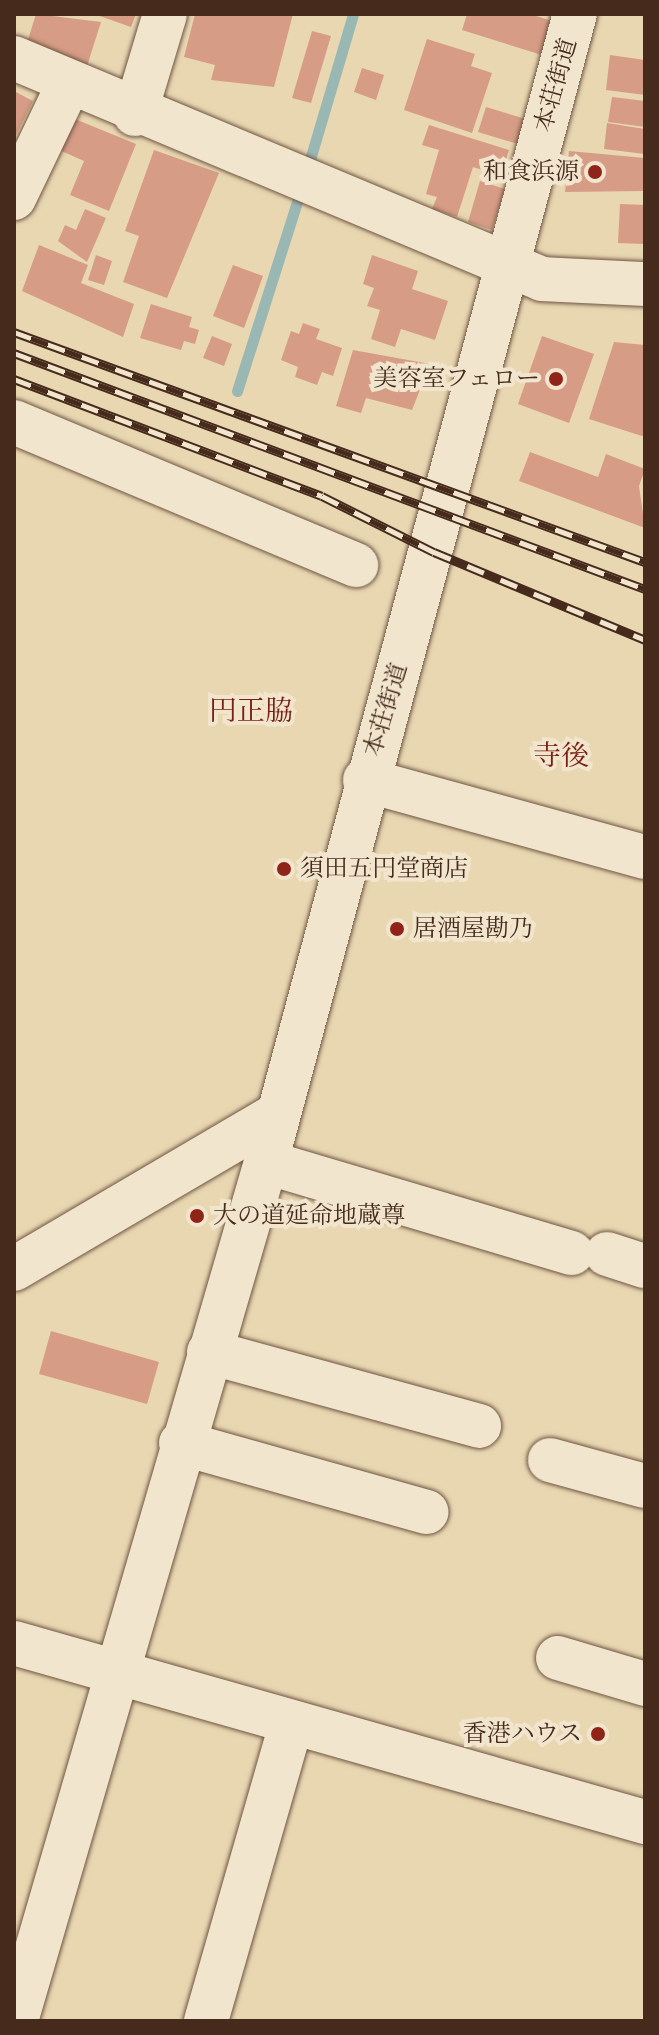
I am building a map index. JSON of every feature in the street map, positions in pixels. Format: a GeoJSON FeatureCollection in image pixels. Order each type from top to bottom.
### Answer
{"type":"FeatureCollection","features":[{"type":"Feature","properties":{"kind":"street"},"geometry":{"type":"LineString","coordinates":[[135,114],[165,14]]}},
{"type":"Feature","properties":{"kind":"street","name":"本荘街道"},"geometry":{"type":"LineString","coordinates":[[16,2021],[112,1674],[266,1162],[273,1117],[365,780],[437,540],[505,265],[575,14]]}},
{"type":"Feature","properties":{"kind":"street"},"geometry":{"type":"LineString","coordinates":[[14,58],[135,114],[542,279],[645,284]]}},
{"type":"Feature","properties":{"kind":"street"},"geometry":{"type":"LineString","coordinates":[[14,198],[69,83]]}},
{"type":"Feature","properties":{"kind":"street"},"geometry":{"type":"LineString","coordinates":[[14,422],[356,565]]}},
{"type":"Feature","properties":{"kind":"street"},"geometry":{"type":"LineString","coordinates":[[365,780],[645,857]]}},
{"type":"Feature","properties":{"kind":"street"},"geometry":{"type":"LineString","coordinates":[[14,1269],[273,1117]]}},
{"type":"Feature","properties":{"kind":"street"},"geometry":{"type":"LineString","coordinates":[[266,1162],[608,1258]]}},
{"type":"Feature","properties":{"kind":"street"},"geometry":{"type":"LineString","coordinates":[[209,1352],[479,1426]]}},
{"type":"Feature","properties":{"kind":"street"},"geometry":{"type":"LineString","coordinates":[[181,1443],[427,1512]]}},
{"type":"Feature","properties":{"kind":"street"},"geometry":{"type":"LineString","coordinates":[[550,1460],[645,1486]]}},
{"type":"Feature","properties":{"kind":"street"},"geometry":{"type":"LineString","coordinates":[[14,1643],[112,1674],[645,1822]]}},
{"type":"Feature","properties":{"kind":"street"},"geometry":{"type":"LineString","coordinates":[[558,1658],[645,1684]]}},
{"type":"Feature","properties":{"kind":"street"},"geometry":{"type":"LineString","coordinates":[[206,2021],[291,1724]]}},
{"type":"Feature","properties":{"kind":"building"},"geometry":{"type":"Polygon","coordinates":[[[36,14],[101,22],[87,66],[26,46],[36,14]]]}},
{"type":"Feature","properties":{"kind":"building"},"geometry":{"type":"Polygon","coordinates":[[[94,14],[136,14],[131,27],[94,14]]]}},
{"type":"Feature","properties":{"kind":"building"},"geometry":{"type":"Polygon","coordinates":[[[195,14],[293,14],[274,87],[211,80],[215,65],[184,57],[195,14]]]}},
{"type":"Feature","properties":{"kind":"building"},"geometry":{"type":"Polygon","coordinates":[[[467,14],[530,14],[555,22],[545,56],[462,30],[467,14]]]}},
{"type":"Feature","properties":{"kind":"building"},"geometry":{"type":"Polygon","coordinates":[[[312,31],[331,36],[311,103],[292,98],[312,31]]]}},
{"type":"Feature","properties":{"kind":"building"},"geometry":{"type":"Polygon","coordinates":[[[427,39],[475,54],[471,66],[492,73],[472,133],[404,110],[427,39]]]}},
{"type":"Feature","properties":{"kind":"building"},"geometry":{"type":"Polygon","coordinates":[[[610,55],[645,60],[645,95],[606,90],[610,55]]]}},
{"type":"Feature","properties":{"kind":"building"},"geometry":{"type":"Polygon","coordinates":[[[362,68],[384,75],[376,100],[354,92],[362,68]]]}},
{"type":"Feature","properties":{"kind":"building"},"geometry":{"type":"Polygon","coordinates":[[[14,91],[33,101],[14,139],[14,91]]]}},
{"type":"Feature","properties":{"kind":"building"},"geometry":{"type":"Polygon","coordinates":[[[612,97],[645,101],[645,127],[608,122],[612,97]]]}},
{"type":"Feature","properties":{"kind":"building"},"geometry":{"type":"Polygon","coordinates":[[[486,107],[529,120],[521,145],[478,132],[486,107]]]}},
{"type":"Feature","properties":{"kind":"building"},"geometry":{"type":"Polygon","coordinates":[[[70,117],[136,144],[109,211],[70,195],[84,161],[57,149],[70,117]]]}},
{"type":"Feature","properties":{"kind":"building"},"geometry":{"type":"Polygon","coordinates":[[[607,123],[645,129],[645,154],[604,149],[607,123]]]}},
{"type":"Feature","properties":{"kind":"building"},"geometry":{"type":"Polygon","coordinates":[[[429,125],[509,150],[501,176],[473,167],[457,217],[432,209],[437,197],[426,194],[439,150],[422,145],[429,125]]]}},
{"type":"Feature","properties":{"kind":"building"},"geometry":{"type":"Polygon","coordinates":[[[154,150],[219,173],[167,298],[123,282],[139,236],[125,231],[154,150]]]}},
{"type":"Feature","properties":{"kind":"building"},"geometry":{"type":"Polygon","coordinates":[[[569,151],[645,158],[643,191],[565,192],[569,151]]]}},
{"type":"Feature","properties":{"kind":"building"},"geometry":{"type":"Polygon","coordinates":[[[480,181],[505,189],[492,230],[468,222],[480,181]]]}},
{"type":"Feature","properties":{"kind":"building"},"geometry":{"type":"Polygon","coordinates":[[[620,204],[645,205],[645,244],[618,243],[620,204]]]}},
{"type":"Feature","properties":{"kind":"building"},"geometry":{"type":"Polygon","coordinates":[[[85,209],[106,218],[87,262],[58,241],[65,225],[76,230],[85,209]]]}},
{"type":"Feature","properties":{"kind":"building"},"geometry":{"type":"Polygon","coordinates":[[[39,245],[88,265],[81,283],[134,304],[123,337],[22,291],[39,245]]]}},
{"type":"Feature","properties":{"kind":"building"},"geometry":{"type":"Polygon","coordinates":[[[96,255],[112,261],[104,285],[88,280],[96,255]]]}},
{"type":"Feature","properties":{"kind":"building"},"geometry":{"type":"Polygon","coordinates":[[[372,255],[418,271],[412,289],[448,301],[435,340],[401,329],[395,347],[371,339],[380,310],[367,306],[374,288],[363,284],[372,255]]]}},
{"type":"Feature","properties":{"kind":"building"},"geometry":{"type":"Polygon","coordinates":[[[233,265],[263,276],[244,328],[213,316],[233,265]]]}},
{"type":"Feature","properties":{"kind":"building"},"geometry":{"type":"Polygon","coordinates":[[[151,304],[192,317],[189,327],[199,330],[195,344],[184,341],[181,350],[140,338],[151,304]]]}},
{"type":"Feature","properties":{"kind":"building"},"geometry":{"type":"Polygon","coordinates":[[[303,323],[320,329],[316,339],[342,348],[333,376],[322,372],[317,385],[295,377],[298,367],[281,360],[291,331],[299,334],[303,323]]]}},
{"type":"Feature","properties":{"kind":"building"},"geometry":{"type":"Polygon","coordinates":[[[212,336],[232,344],[224,366],[203,358],[212,336]]]}},
{"type":"Feature","properties":{"kind":"building","name":"美容室フェロー"},"geometry":{"type":"Polygon","coordinates":[[[542,336],[594,354],[569,423],[518,404],[542,336]]]}},
{"type":"Feature","properties":{"kind":"building"},"geometry":{"type":"Polygon","coordinates":[[[614,342],[645,345],[645,437],[589,419],[614,342]]]}},
{"type":"Feature","properties":{"kind":"building"},"geometry":{"type":"Polygon","coordinates":[[[353,350],[430,364],[412,410],[366,398],[361,413],[336,406],[353,350]]]}},
{"type":"Feature","properties":{"kind":"building"},"geometry":{"type":"Polygon","coordinates":[[[530,452],[598,477],[606,454],[645,469],[639,486],[645,528],[519,481],[530,452]]]}},
{"type":"Feature","properties":{"kind":"building"},"geometry":{"type":"Polygon","coordinates":[[[51,1331],[159,1362],[147,1404],[39,1374],[51,1331]]]}},
{"type":"Feature","properties":{"kind":"waterway"},"geometry":{"type":"LineString","coordinates":[[306,173],[353,14]]}},
{"type":"Feature","properties":{"kind":"waterway"},"geometry":{"type":"LineString","coordinates":[[237,391],[301,189]]}},
{"type":"Feature","properties":{"kind":"railway"},"geometry":{"type":"LineString","coordinates":[[14,332],[645,562]]}},
{"type":"Feature","properties":{"kind":"railway"},"geometry":{"type":"LineString","coordinates":[[14,353],[645,589]]}},
{"type":"Feature","properties":{"kind":"railway"},"geometry":{"type":"LineString","coordinates":[[14,379],[322,496],[434,552],[645,640]]}},
{"type":"Feature","properties":{"kind":"place","name":"和食浜源"},"geometry":{"type":"Point","coordinates":[595,172]}},
{"type":"Feature","properties":{"kind":"place","name":"美容室フェロー"},"geometry":{"type":"Point","coordinates":[556,379]}},
{"type":"Feature","properties":{"kind":"place","name":"須田五円堂商店"},"geometry":{"type":"Point","coordinates":[284,869]}},
{"type":"Feature","properties":{"kind":"place","name":"居酒屋勘乃"},"geometry":{"type":"Point","coordinates":[397,929]}},
{"type":"Feature","properties":{"kind":"place","name":"大の道延命地蔵尊"},"geometry":{"type":"Point","coordinates":[197,1216]}},
{"type":"Feature","properties":{"kind":"place","name":"香港ハウス"},"geometry":{"type":"Point","coordinates":[598,1734]}},
{"type":"Feature","properties":{"kind":"district","name":"円正脇"},"geometry":{"type":"Point","coordinates":[251,712]}},
{"type":"Feature","properties":{"kind":"district","name":"寺後"},"geometry":{"type":"Point","coordinates":[561,757]}}]}
